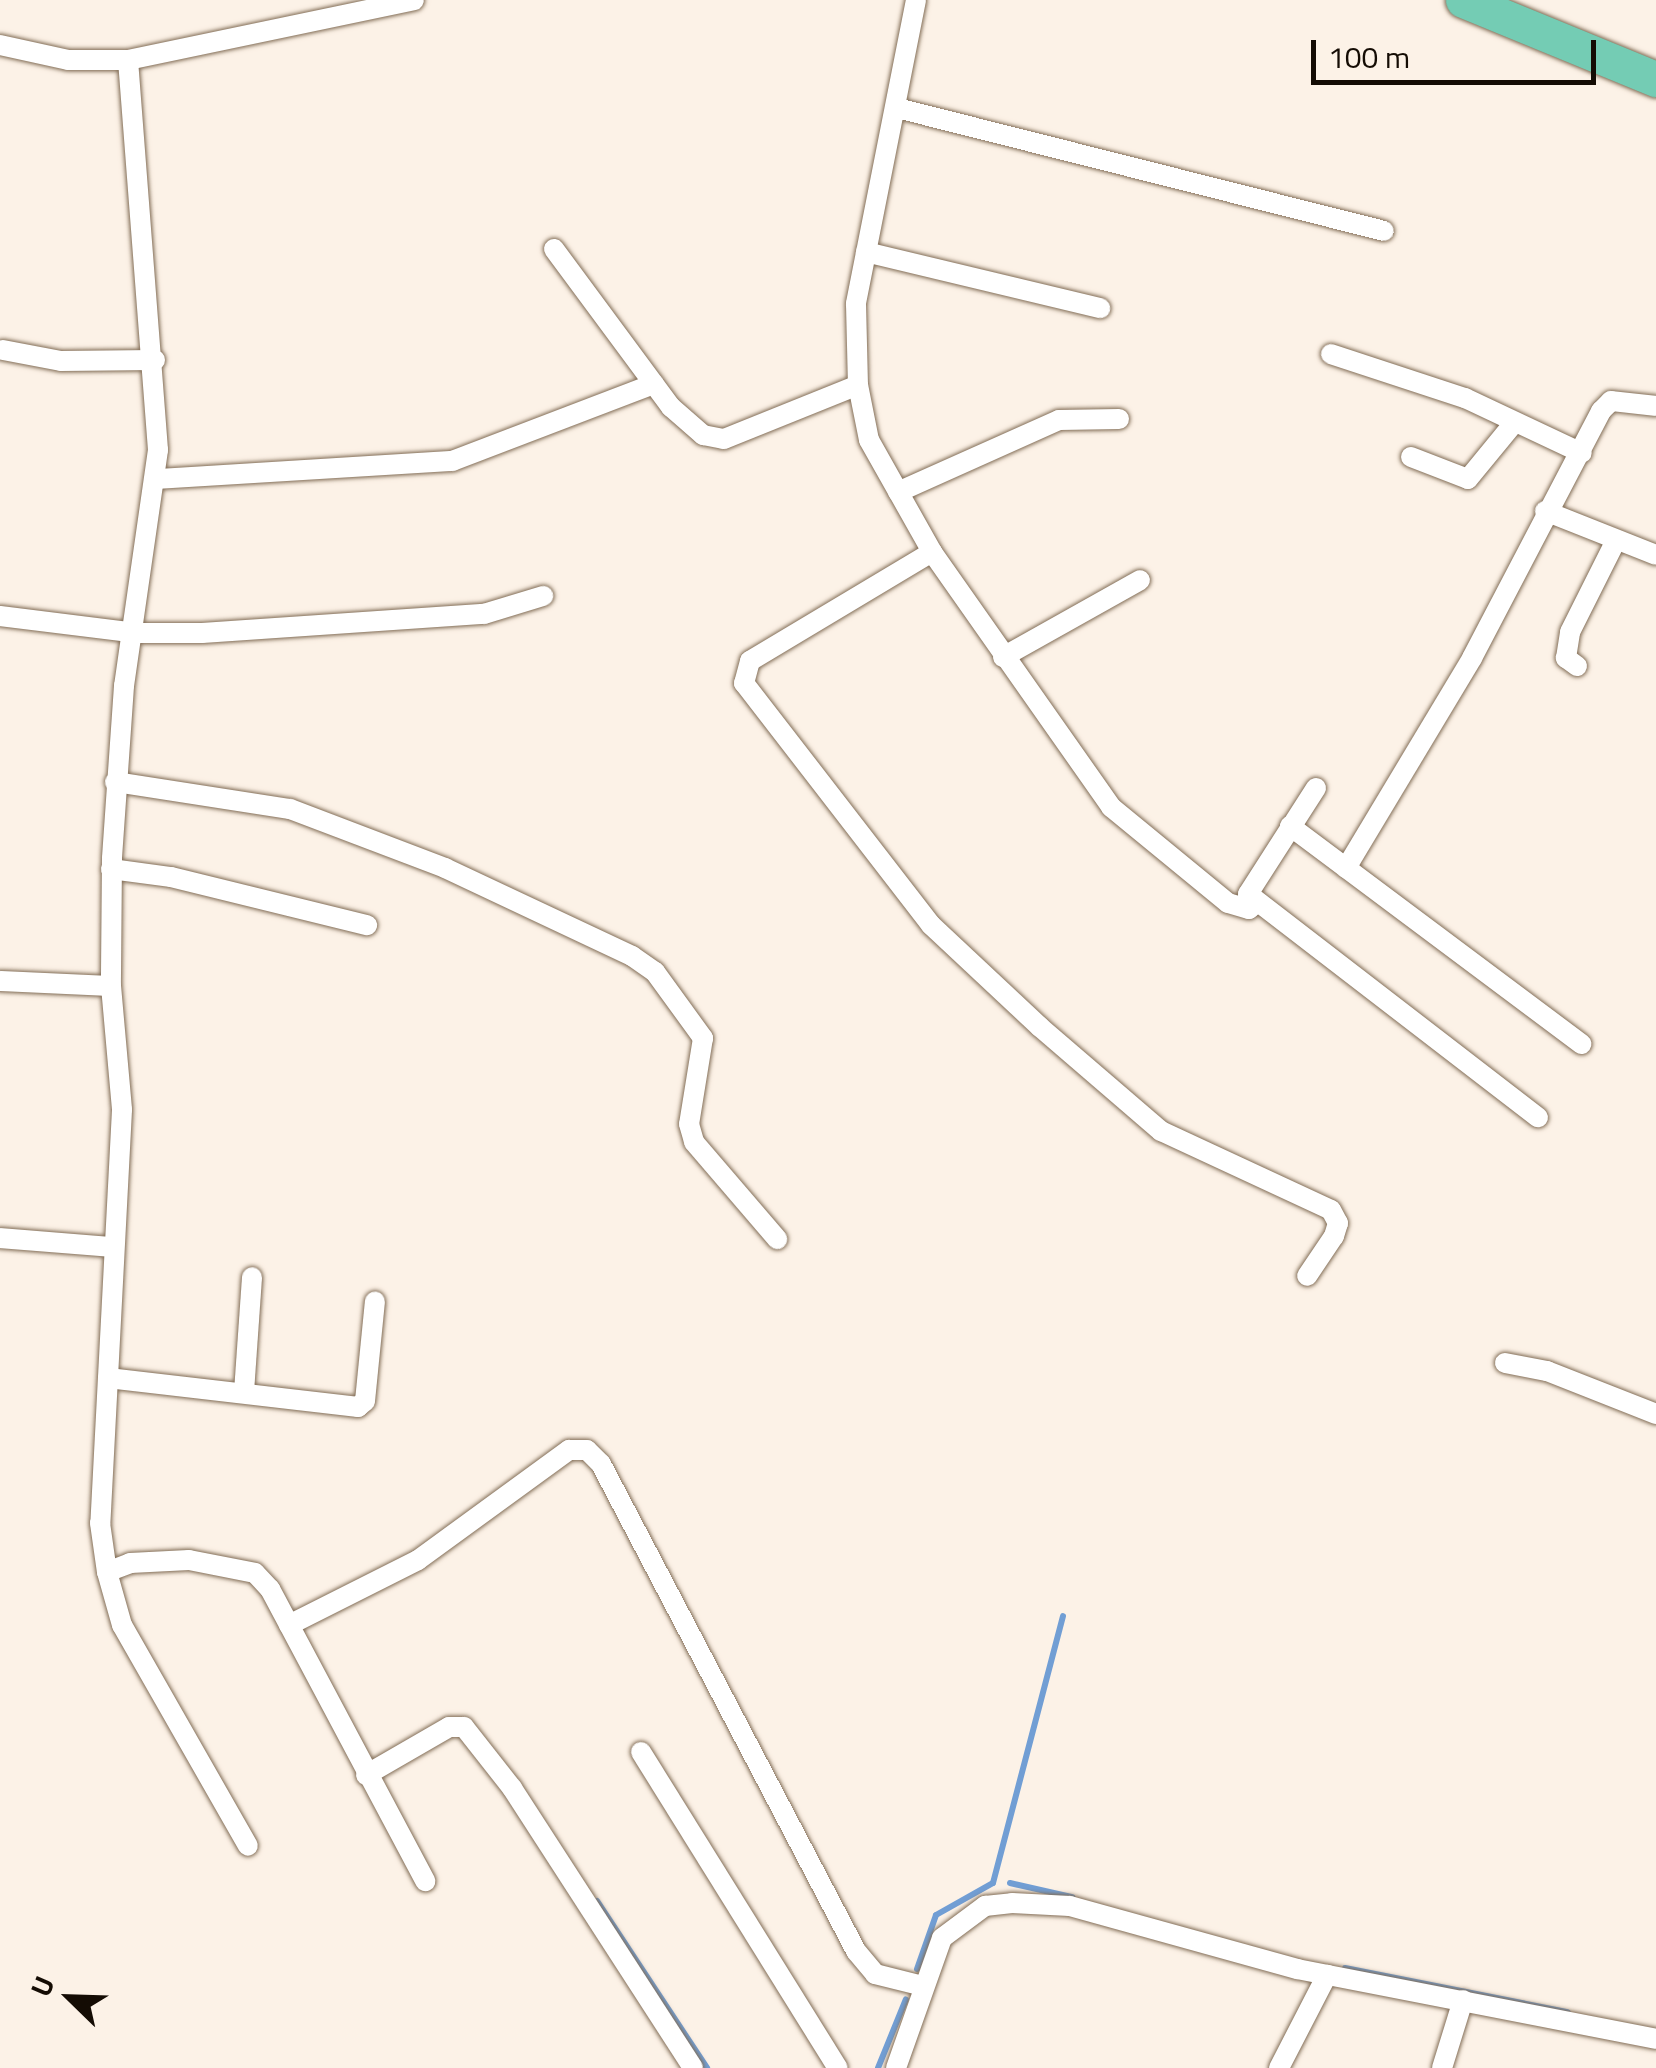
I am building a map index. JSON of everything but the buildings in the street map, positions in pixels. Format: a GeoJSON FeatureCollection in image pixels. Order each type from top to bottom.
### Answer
{"type":"FeatureCollection","features":[{"type":"Feature","properties":{"kind":"highway"},"geometry":{"type":"LineString","coordinates":[[1463,0],[1656,79]]}},
{"type":"Feature","properties":{"kind":"street"},"geometry":{"type":"LineString","coordinates":[[0,46],[68,60],[128,60],[414,0]]}},
{"type":"Feature","properties":{"kind":"street"},"geometry":{"type":"LineString","coordinates":[[916,0],[856,304],[858,385],[869,440],[932,552],[1111,807],[1228,903],[1249,909],[1256,904]]}},
{"type":"Feature","properties":{"kind":"street"},"geometry":{"type":"LineString","coordinates":[[128,60],[155,360],[157,479],[115,782],[111,986],[122,1110],[100,1523],[107,1572],[122,1625],[248,1846]]}},
{"type":"Feature","properties":{"kind":"street"},"geometry":{"type":"LineString","coordinates":[[897,108],[1384,231]]}},
{"type":"Feature","properties":{"kind":"street"},"geometry":{"type":"LineString","coordinates":[[554,250],[687,423],[724,438],[858,385]]}},
{"type":"Feature","properties":{"kind":"street"},"geometry":{"type":"LineString","coordinates":[[866,252],[1100,308]]}},
{"type":"Feature","properties":{"kind":"street"},"geometry":{"type":"LineString","coordinates":[[3,350],[60,360],[155,360]]}},
{"type":"Feature","properties":{"kind":"street"},"geometry":{"type":"LineString","coordinates":[[1331,354],[1392,370],[1582,453]]}},
{"type":"Feature","properties":{"kind":"street"},"geometry":{"type":"LineString","coordinates":[[157,479],[452,461],[654,384]]}},
{"type":"Feature","properties":{"kind":"street"},"geometry":{"type":"LineString","coordinates":[[1346,868],[1472,658],[1545,511],[1612,401],[1656,406]]}},
{"type":"Feature","properties":{"kind":"street"},"geometry":{"type":"LineString","coordinates":[[898,492],[1058,420],[1119,418]]}},
{"type":"Feature","properties":{"kind":"street"},"geometry":{"type":"LineString","coordinates":[[1411,456],[1468,478],[1514,423]]}},
{"type":"Feature","properties":{"kind":"street"},"geometry":{"type":"LineString","coordinates":[[1545,511],[1656,555]]}},
{"type":"Feature","properties":{"kind":"street"},"geometry":{"type":"LineString","coordinates":[[1577,666],[1566,658],[1570,632],[1616,540]]}},
{"type":"Feature","properties":{"kind":"street"},"geometry":{"type":"LineString","coordinates":[[932,552],[750,661],[744,684],[930,925],[1040,1027],[1161,1131],[1331,1210],[1338,1224],[1334,1236],[1307,1276]]}},
{"type":"Feature","properties":{"kind":"street"},"geometry":{"type":"LineString","coordinates":[[1003,657],[1140,580]]}},
{"type":"Feature","properties":{"kind":"street"},"geometry":{"type":"LineString","coordinates":[[0,616],[136,633],[484,614],[542,596]]}},
{"type":"Feature","properties":{"kind":"street"},"geometry":{"type":"LineString","coordinates":[[115,782],[290,809],[445,868],[644,964],[703,1038],[689,1124],[694,1142],[777,1239]]}},
{"type":"Feature","properties":{"kind":"street"},"geometry":{"type":"LineString","coordinates":[[1316,788],[1251,883],[1248,894],[1256,904],[1538,1117]]}},
{"type":"Feature","properties":{"kind":"street"},"geometry":{"type":"LineString","coordinates":[[1290,826],[1581,1044]]}},
{"type":"Feature","properties":{"kind":"street"},"geometry":{"type":"LineString","coordinates":[[111,869],[171,877],[367,925]]}},
{"type":"Feature","properties":{"kind":"street"},"geometry":{"type":"LineString","coordinates":[[0,980],[111,986]]}},
{"type":"Feature","properties":{"kind":"street"},"geometry":{"type":"LineString","coordinates":[[0,1238],[114,1247]]}},
{"type":"Feature","properties":{"kind":"street"},"geometry":{"type":"LineString","coordinates":[[244,1392],[252,1277]]}},
{"type":"Feature","properties":{"kind":"street"},"geometry":{"type":"LineString","coordinates":[[108,1378],[358,1408],[365,1401],[375,1302]]}},
{"type":"Feature","properties":{"kind":"street"},"geometry":{"type":"LineString","coordinates":[[1505,1363],[1547,1371],[1656,1414]]}},
{"type":"Feature","properties":{"kind":"street"},"geometry":{"type":"LineString","coordinates":[[289,1625],[418,1560],[569,1450],[586,1450],[601,1464],[856,1951],[876,1974],[922,1986]]}},
{"type":"Feature","properties":{"kind":"street"},"geometry":{"type":"LineString","coordinates":[[107,1572],[130,1564],[189,1560],[239,1566],[270,1589],[425,1881]]}},
{"type":"Feature","properties":{"kind":"street"},"geometry":{"type":"LineString","coordinates":[[366,1775],[449,1727],[464,1727],[512,1788],[694,2068]]}},
{"type":"Feature","properties":{"kind":"street"},"geometry":{"type":"LineString","coordinates":[[641,1752],[838,2068]]}},
{"type":"Feature","properties":{"kind":"street"},"geometry":{"type":"LineString","coordinates":[[896,2068],[942,1938],[985,1906],[1012,1903],[1070,1906],[1327,1975],[1656,2039]]}},
{"type":"Feature","properties":{"kind":"street"},"geometry":{"type":"LineString","coordinates":[[1278,2068],[1327,1975]]}},
{"type":"Feature","properties":{"kind":"street"},"geometry":{"type":"LineString","coordinates":[[1442,2068],[1463,2000]]}},
{"type":"Feature","properties":{"kind":"waterway"},"geometry":{"type":"LineString","coordinates":[[917,1969],[936,1915],[993,1883],[1063,1616]]}},
{"type":"Feature","properties":{"kind":"waterway"},"geometry":{"type":"LineString","coordinates":[[1010,1883],[1072,1897]]}},
{"type":"Feature","properties":{"kind":"waterway"},"geometry":{"type":"LineString","coordinates":[[597,1901],[707,2068]]}},
{"type":"Feature","properties":{"kind":"waterway"},"geometry":{"type":"LineString","coordinates":[[1345,1968],[1568,2012]]}},
{"type":"Feature","properties":{"kind":"waterway"},"geometry":{"type":"LineString","coordinates":[[878,2068],[906,1999]]}}]}
